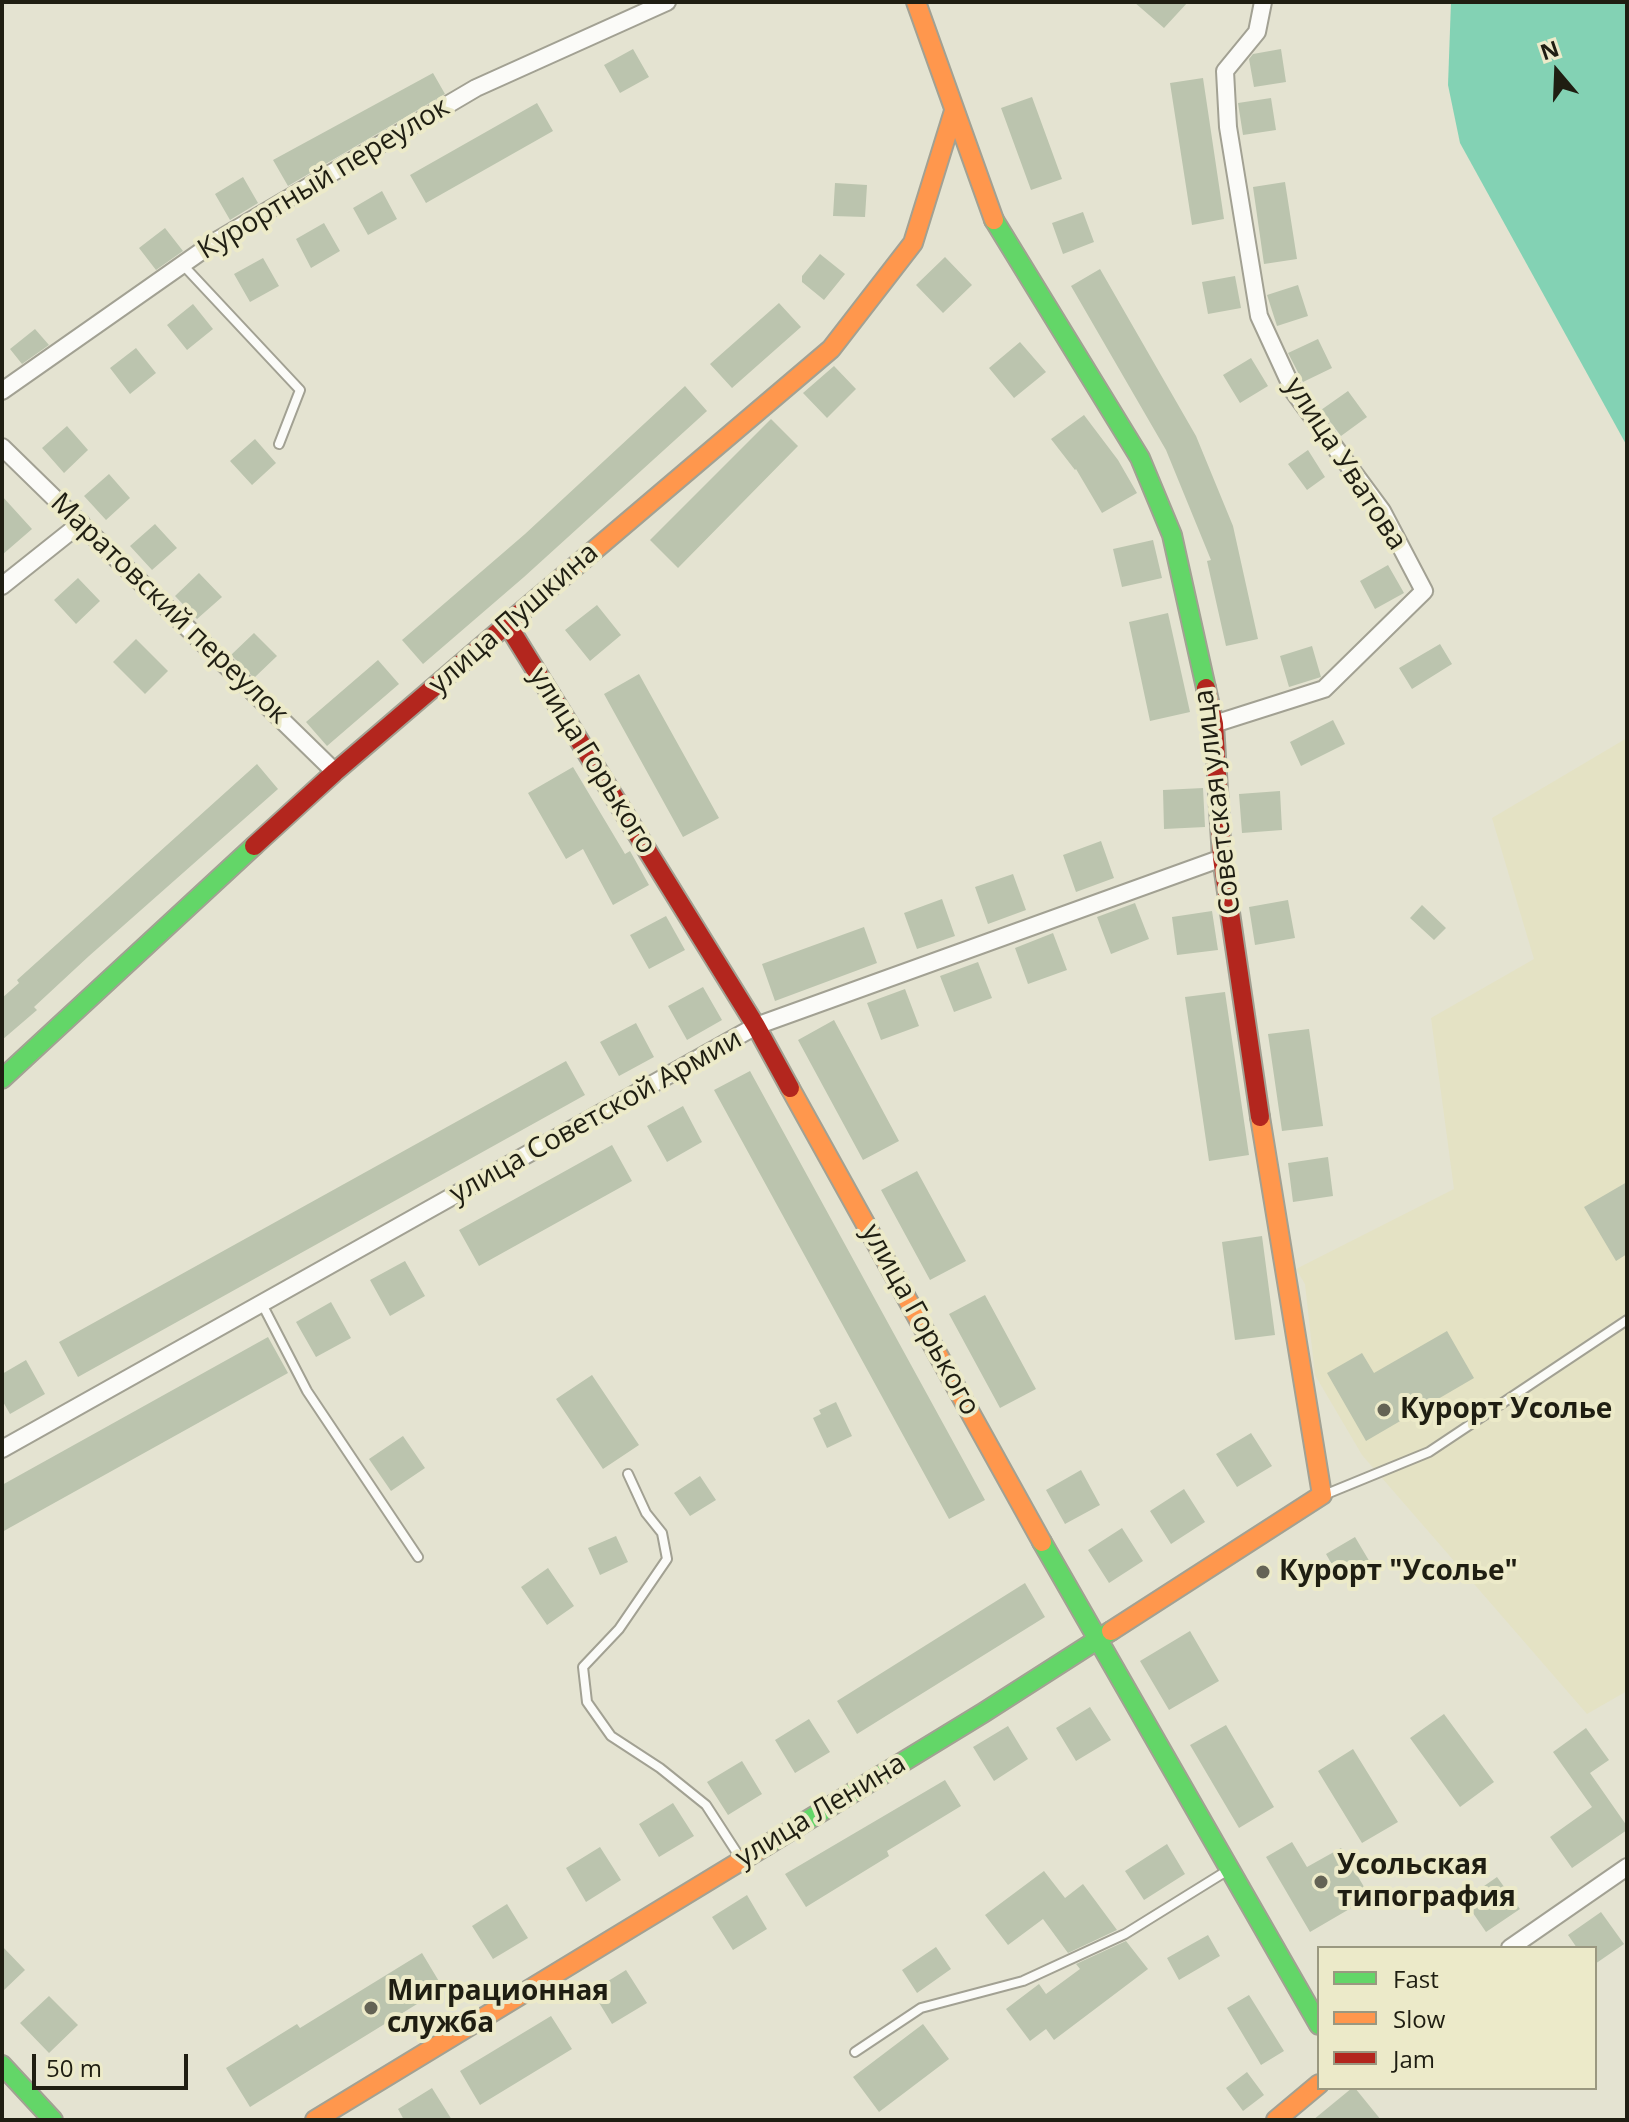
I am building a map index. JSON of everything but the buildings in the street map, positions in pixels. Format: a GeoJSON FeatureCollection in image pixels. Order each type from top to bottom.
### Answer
{"type":"FeatureCollection","features":[{"type":"Feature","properties":{"kind":"street","name":"Курортный переулок"},"geometry":{"type":"LineString","coordinates":[[2,391],[216,241],[476,88],[667,2]]}},
{"type":"Feature","properties":{"kind":"street","name":"Советская улица"},"geometry":{"type":"LineString","coordinates":[[916,2],[994,219],[1140,458],[1172,535],[1214,724],[1222,858],[1263,1138],[1322,1495]]}},
{"type":"Feature","properties":{"kind":"street","name":"улица Уватова"},"geometry":{"type":"LineString","coordinates":[[1214,724],[1324,689],[1424,591],[1382,511],[1294,392],[1259,316],[1228,127],[1225,71],[1257,32],[1263,2]]}},
{"type":"Feature","properties":{"kind":"street","name":"улица Пушкина"},"geometry":{"type":"LineString","coordinates":[[2,1079],[335,772],[831,349],[913,243],[954,111]]}},
{"type":"Feature","properties":{"kind":"street","name":"Маратовский переулок"},"geometry":{"type":"LineString","coordinates":[[2,447],[335,772]]}},
{"type":"Feature","properties":{"kind":"street"},"geometry":{"type":"LineString","coordinates":[[2,586],[81,523]]}},
{"type":"Feature","properties":{"kind":"street","name":"улица Горького"},"geometry":{"type":"LineString","coordinates":[[507,624],[756,1026],[1096,1639],[1317,2022]]}},
{"type":"Feature","properties":{"kind":"street","name":"улица Советской Армии"},"geometry":{"type":"LineString","coordinates":[[2,1449],[756,1026],[1222,858]]}},
{"type":"Feature","properties":{"kind":"street","name":"улица Ленина"},"geometry":{"type":"LineString","coordinates":[[315,2120],[983,1713],[1322,1495]]}},
{"type":"Feature","properties":{"kind":"street"},"geometry":{"type":"LineString","coordinates":[[1513,1946],[1627,1867]]}},
{"type":"Feature","properties":{"kind":"street"},"geometry":{"type":"LineString","coordinates":[[2,2065],[53,2120]]}},
{"type":"Feature","properties":{"kind":"street"},"geometry":{"type":"LineString","coordinates":[[1276,2120],[1317,2086]]}},
{"type":"Feature","properties":{"kind":"lane"},"geometry":{"type":"LineString","coordinates":[[183,264],[300,390],[279,444]]}},
{"type":"Feature","properties":{"kind":"lane"},"geometry":{"type":"LineString","coordinates":[[262,1304],[307,1391],[418,1557]]}},
{"type":"Feature","properties":{"kind":"lane"},"geometry":{"type":"LineString","coordinates":[[1322,1495],[1429,1452],[1627,1320]]}},
{"type":"Feature","properties":{"kind":"lane"},"geometry":{"type":"LineString","coordinates":[[628,1474],[646,1513],[662,1533],[667,1559],[619,1629],[583,1667],[587,1702],[611,1736],[660,1768],[706,1805],[741,1860]]}},
{"type":"Feature","properties":{"kind":"lane"},"geometry":{"type":"LineString","coordinates":[[855,2052],[921,2008],[1023,1981],[1125,1934],[1230,1870]]}},
{"type":"Feature","properties":{"kind":"shaded area"},"geometry":{"type":"Polygon","coordinates":[[[1451,2],[1627,2],[1627,446],[1460,143],[1448,85],[1451,2]]]}},
{"type":"Feature","properties":{"kind":"shaded area","name":"Курорт Усолье"},"geometry":{"type":"Polygon","coordinates":[[[1627,738],[1627,1691],[1587,1714],[1362,1455],[1315,1375],[1305,1284],[1296,1269],[1454,1189],[1431,1018],[1534,959],[1492,818],[1627,738]]]}},
{"type":"Feature","properties":{"kind":"traffic: fast"},"geometry":{"type":"LineString","coordinates":[[994,220],[1140,458],[1172,535],[1206,688]]}},
{"type":"Feature","properties":{"kind":"traffic: fast"},"geometry":{"type":"LineString","coordinates":[[2,1079],[254,846]]}},
{"type":"Feature","properties":{"kind":"traffic: fast"},"geometry":{"type":"LineString","coordinates":[[1042,1542],[1317,2022]]}},
{"type":"Feature","properties":{"kind":"traffic: fast"},"geometry":{"type":"LineString","coordinates":[[767,1845],[1111,1631]]}},
{"type":"Feature","properties":{"kind":"traffic: fast"},"geometry":{"type":"LineString","coordinates":[[2,2065],[53,2120]]}},
{"type":"Feature","properties":{"kind":"traffic: slow"},"geometry":{"type":"LineString","coordinates":[[916,2],[994,220]]}},
{"type":"Feature","properties":{"kind":"traffic: slow"},"geometry":{"type":"LineString","coordinates":[[558,581],[831,349],[913,243],[954,111]]}},
{"type":"Feature","properties":{"kind":"traffic: slow"},"geometry":{"type":"LineString","coordinates":[[790,1088],[1042,1542]]}},
{"type":"Feature","properties":{"kind":"traffic: slow"},"geometry":{"type":"LineString","coordinates":[[1111,1631],[1322,1495],[1260,1117]]}},
{"type":"Feature","properties":{"kind":"traffic: slow"},"geometry":{"type":"LineString","coordinates":[[315,2120],[767,1845]]}},
{"type":"Feature","properties":{"kind":"traffic: slow"},"geometry":{"type":"LineString","coordinates":[[1276,2120],[1317,2086]]}},
{"type":"Feature","properties":{"kind":"traffic: jam"},"geometry":{"type":"LineString","coordinates":[[558,581],[507,624],[756,1026],[790,1088]]}},
{"type":"Feature","properties":{"kind":"traffic: jam"},"geometry":{"type":"LineString","coordinates":[[254,846],[518,615]]}},
{"type":"Feature","properties":{"kind":"traffic: jam"},"geometry":{"type":"LineString","coordinates":[[1206,688],[1214,724],[1222,858],[1260,1117]]}},
{"type":"Feature","properties":{"kind":"place","name":"Курорт Усолье"},"geometry":{"type":"Point","coordinates":[1384,1410]}},
{"type":"Feature","properties":{"kind":"place","name":"Курорт \"Усолье\""},"geometry":{"type":"Point","coordinates":[1263,1572]}},
{"type":"Feature","properties":{"kind":"place","name":"Усольская типография"},"geometry":{"type":"Point","coordinates":[1321,1882]}},
{"type":"Feature","properties":{"kind":"place","name":"Миграционная служба"},"geometry":{"type":"Point","coordinates":[371,2008]}}]}
